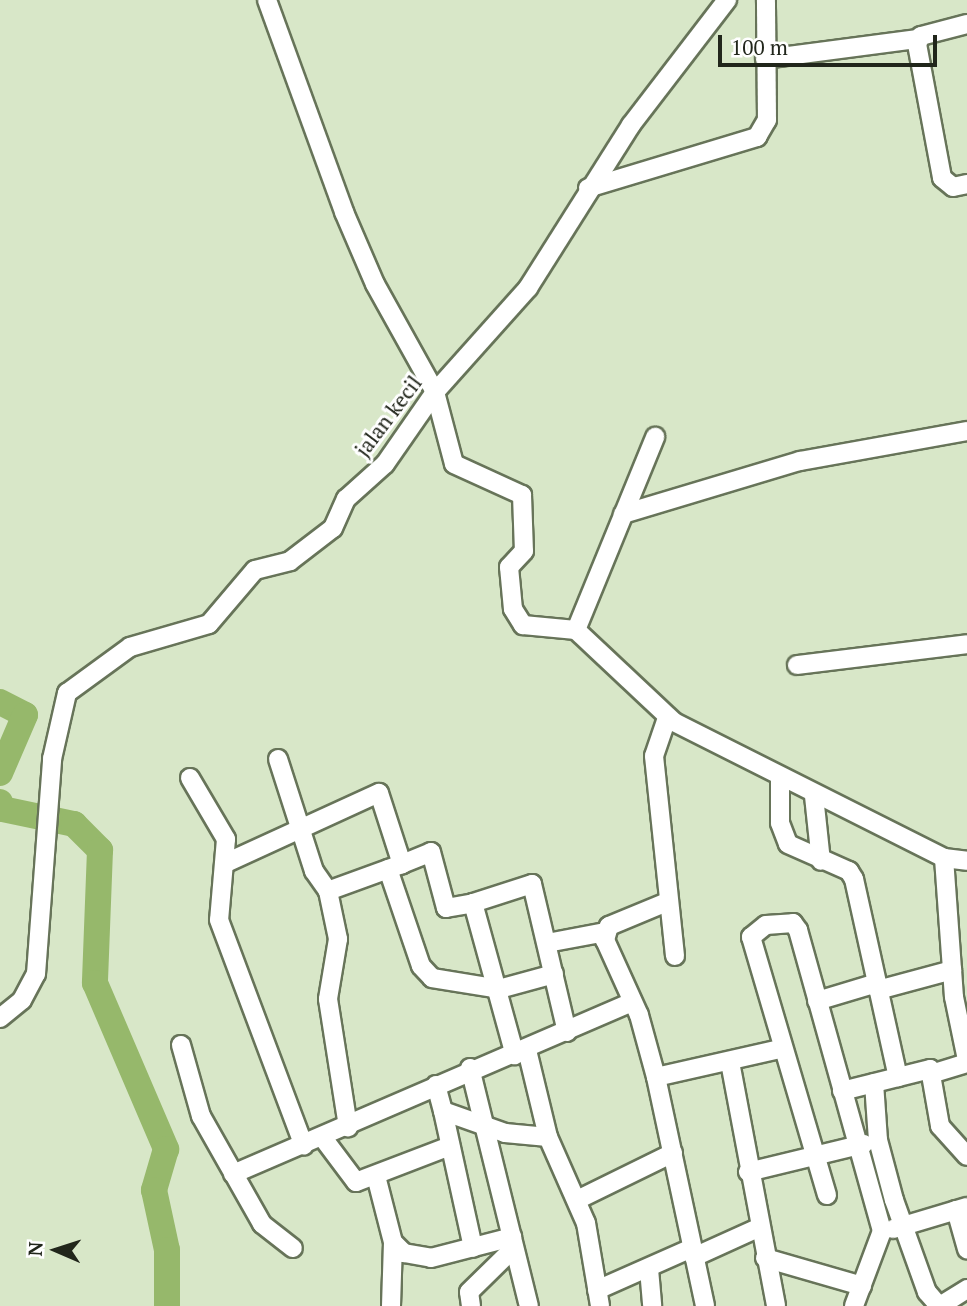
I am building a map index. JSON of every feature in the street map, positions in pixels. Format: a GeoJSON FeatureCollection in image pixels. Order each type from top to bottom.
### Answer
{"type":"FeatureCollection","features":[{"type":"Feature","properties":{"kind":"street"},"geometry":{"type":"LineString","coordinates":[[267,0],[364,260],[435,392],[458,469],[522,495],[524,551],[509,567],[513,609],[537,630],[576,630],[667,718],[814,796],[944,858],[967,861]]}},
{"type":"Feature","properties":{"kind":"street","name":"jalan kecil"},"geometry":{"type":"LineString","coordinates":[[0,1018],[22,1000],[36,974],[52,759],[67,693],[130,647],[209,624],[255,570],[277,567],[314,545],[333,528],[346,499],[385,464],[435,392],[528,288],[588,188],[727,0]]}},
{"type":"Feature","properties":{"kind":"street"},"geometry":{"type":"LineString","coordinates":[[588,188],[757,137],[767,120],[766,0]]}},
{"type":"Feature","properties":{"kind":"street"},"geometry":{"type":"LineString","coordinates":[[765,60],[917,39],[967,24]]}},
{"type":"Feature","properties":{"kind":"street"},"geometry":{"type":"LineString","coordinates":[[917,39],[942,178],[953,187],[967,184]]}},
{"type":"Feature","properties":{"kind":"street"},"geometry":{"type":"LineString","coordinates":[[623,514],[800,461],[967,431]]}},
{"type":"Feature","properties":{"kind":"street"},"geometry":{"type":"LineString","coordinates":[[576,630],[655,437]]}},
{"type":"Feature","properties":{"kind":"street"},"geometry":{"type":"LineString","coordinates":[[797,666],[967,644]]}},
{"type":"Feature","properties":{"kind":"street"},"geometry":{"type":"LineString","coordinates":[[667,718],[654,756],[667,902],[675,956]]}},
{"type":"Feature","properties":{"kind":"street"},"geometry":{"type":"LineString","coordinates":[[278,759],[300,832],[328,891],[338,948],[328,999],[348,1127]]}},
{"type":"Feature","properties":{"kind":"street"},"geometry":{"type":"LineString","coordinates":[[190,778],[226,839],[228,862],[219,920],[304,1146]]}},
{"type":"Feature","properties":{"kind":"street"},"geometry":{"type":"LineString","coordinates":[[780,778],[780,823],[788,844],[821,861],[849,870],[854,879],[898,1077]]}},
{"type":"Feature","properties":{"kind":"street"},"geometry":{"type":"LineString","coordinates":[[228,862],[300,832],[379,793],[395,867],[426,974],[499,989],[554,974]]}},
{"type":"Feature","properties":{"kind":"street"},"geometry":{"type":"LineString","coordinates":[[814,796],[821,861]]}},
{"type":"Feature","properties":{"kind":"street"},"geometry":{"type":"LineString","coordinates":[[328,891],[431,852],[446,908],[532,884],[567,1032]]}},
{"type":"Feature","properties":{"kind":"street"},"geometry":{"type":"LineString","coordinates":[[842,1091],[923,1070],[931,1074],[967,1061],[952,970],[944,858]]}},
{"type":"Feature","properties":{"kind":"street"},"geometry":{"type":"LineString","coordinates":[[473,902],[548,1137],[577,1200],[599,1298],[649,1269],[758,1227]]}},
{"type":"Feature","properties":{"kind":"street"},"geometry":{"type":"LineString","coordinates":[[547,943],[605,932],[631,913],[667,902]]}},
{"type":"Feature","properties":{"kind":"street"},"geometry":{"type":"LineString","coordinates":[[827,1195],[817,1157],[780,1049],[754,931],[793,923],[842,1091],[855,1147],[882,1231],[854,1306]]}},
{"type":"Feature","properties":{"kind":"street"},"geometry":{"type":"LineString","coordinates":[[605,932],[632,1002],[656,1077],[705,1306]]}},
{"type":"Feature","properties":{"kind":"street"},"geometry":{"type":"LineString","coordinates":[[817,1001],[952,970]]}},
{"type":"Feature","properties":{"kind":"street"},"geometry":{"type":"LineString","coordinates":[[233,1174],[348,1127],[470,1068],[521,1053],[632,1002]]}},
{"type":"Feature","properties":{"kind":"street"},"geometry":{"type":"LineString","coordinates":[[181,1045],[201,1116],[262,1224],[293,1248]]}},
{"type":"Feature","properties":{"kind":"street"},"geometry":{"type":"LineString","coordinates":[[656,1077],[780,1049]]}},
{"type":"Feature","properties":{"kind":"street"},"geometry":{"type":"LineString","coordinates":[[730,1062],[758,1227],[776,1306]]}},
{"type":"Feature","properties":{"kind":"street"},"geometry":{"type":"LineString","coordinates":[[470,1068],[482,1126],[504,1187],[513,1242],[530,1306]]}},
{"type":"Feature","properties":{"kind":"street"},"geometry":{"type":"LineString","coordinates":[[931,1074],[940,1126],[967,1156]]}},
{"type":"Feature","properties":{"kind":"street"},"geometry":{"type":"LineString","coordinates":[[874,1083],[878,1140],[903,1227],[927,1292],[939,1306],[967,1289]]}},
{"type":"Feature","properties":{"kind":"street"},"geometry":{"type":"LineString","coordinates":[[436,1085],[473,1248]]}},
{"type":"Feature","properties":{"kind":"street"},"geometry":{"type":"LineString","coordinates":[[443,1111],[482,1126],[548,1137]]}},
{"type":"Feature","properties":{"kind":"street"},"geometry":{"type":"LineString","coordinates":[[323,1138],[348,1178],[376,1176],[450,1146]]}},
{"type":"Feature","properties":{"kind":"street"},"geometry":{"type":"LineString","coordinates":[[748,1172],[878,1140]]}},
{"type":"Feature","properties":{"kind":"street"},"geometry":{"type":"LineString","coordinates":[[577,1200],[673,1153]]}},
{"type":"Feature","properties":{"kind":"street"},"geometry":{"type":"LineString","coordinates":[[376,1176],[393,1242],[391,1306]]}},
{"type":"Feature","properties":{"kind":"street"},"geometry":{"type":"LineString","coordinates":[[882,1231],[961,1208],[967,1249]]}},
{"type":"Feature","properties":{"kind":"street"},"geometry":{"type":"LineString","coordinates":[[393,1242],[404,1253],[431,1258],[513,1242]]}},
{"type":"Feature","properties":{"kind":"street"},"geometry":{"type":"LineString","coordinates":[[471,1306],[469,1292],[513,1242]]}},
{"type":"Feature","properties":{"kind":"street"},"geometry":{"type":"LineString","coordinates":[[765,1258],[862,1286]]}},
{"type":"Feature","properties":{"kind":"street"},"geometry":{"type":"LineString","coordinates":[[649,1269],[652,1306]]}},
{"type":"Feature","properties":{"kind":"waterway"},"geometry":{"type":"LineString","coordinates":[[0,702],[25,715],[0,773]]}},
{"type":"Feature","properties":{"kind":"waterway"},"geometry":{"type":"LineString","coordinates":[[0,802],[2,809],[74,824],[100,850],[95,983],[166,1149],[154,1190],[167,1250],[167,1306]]}}]}
